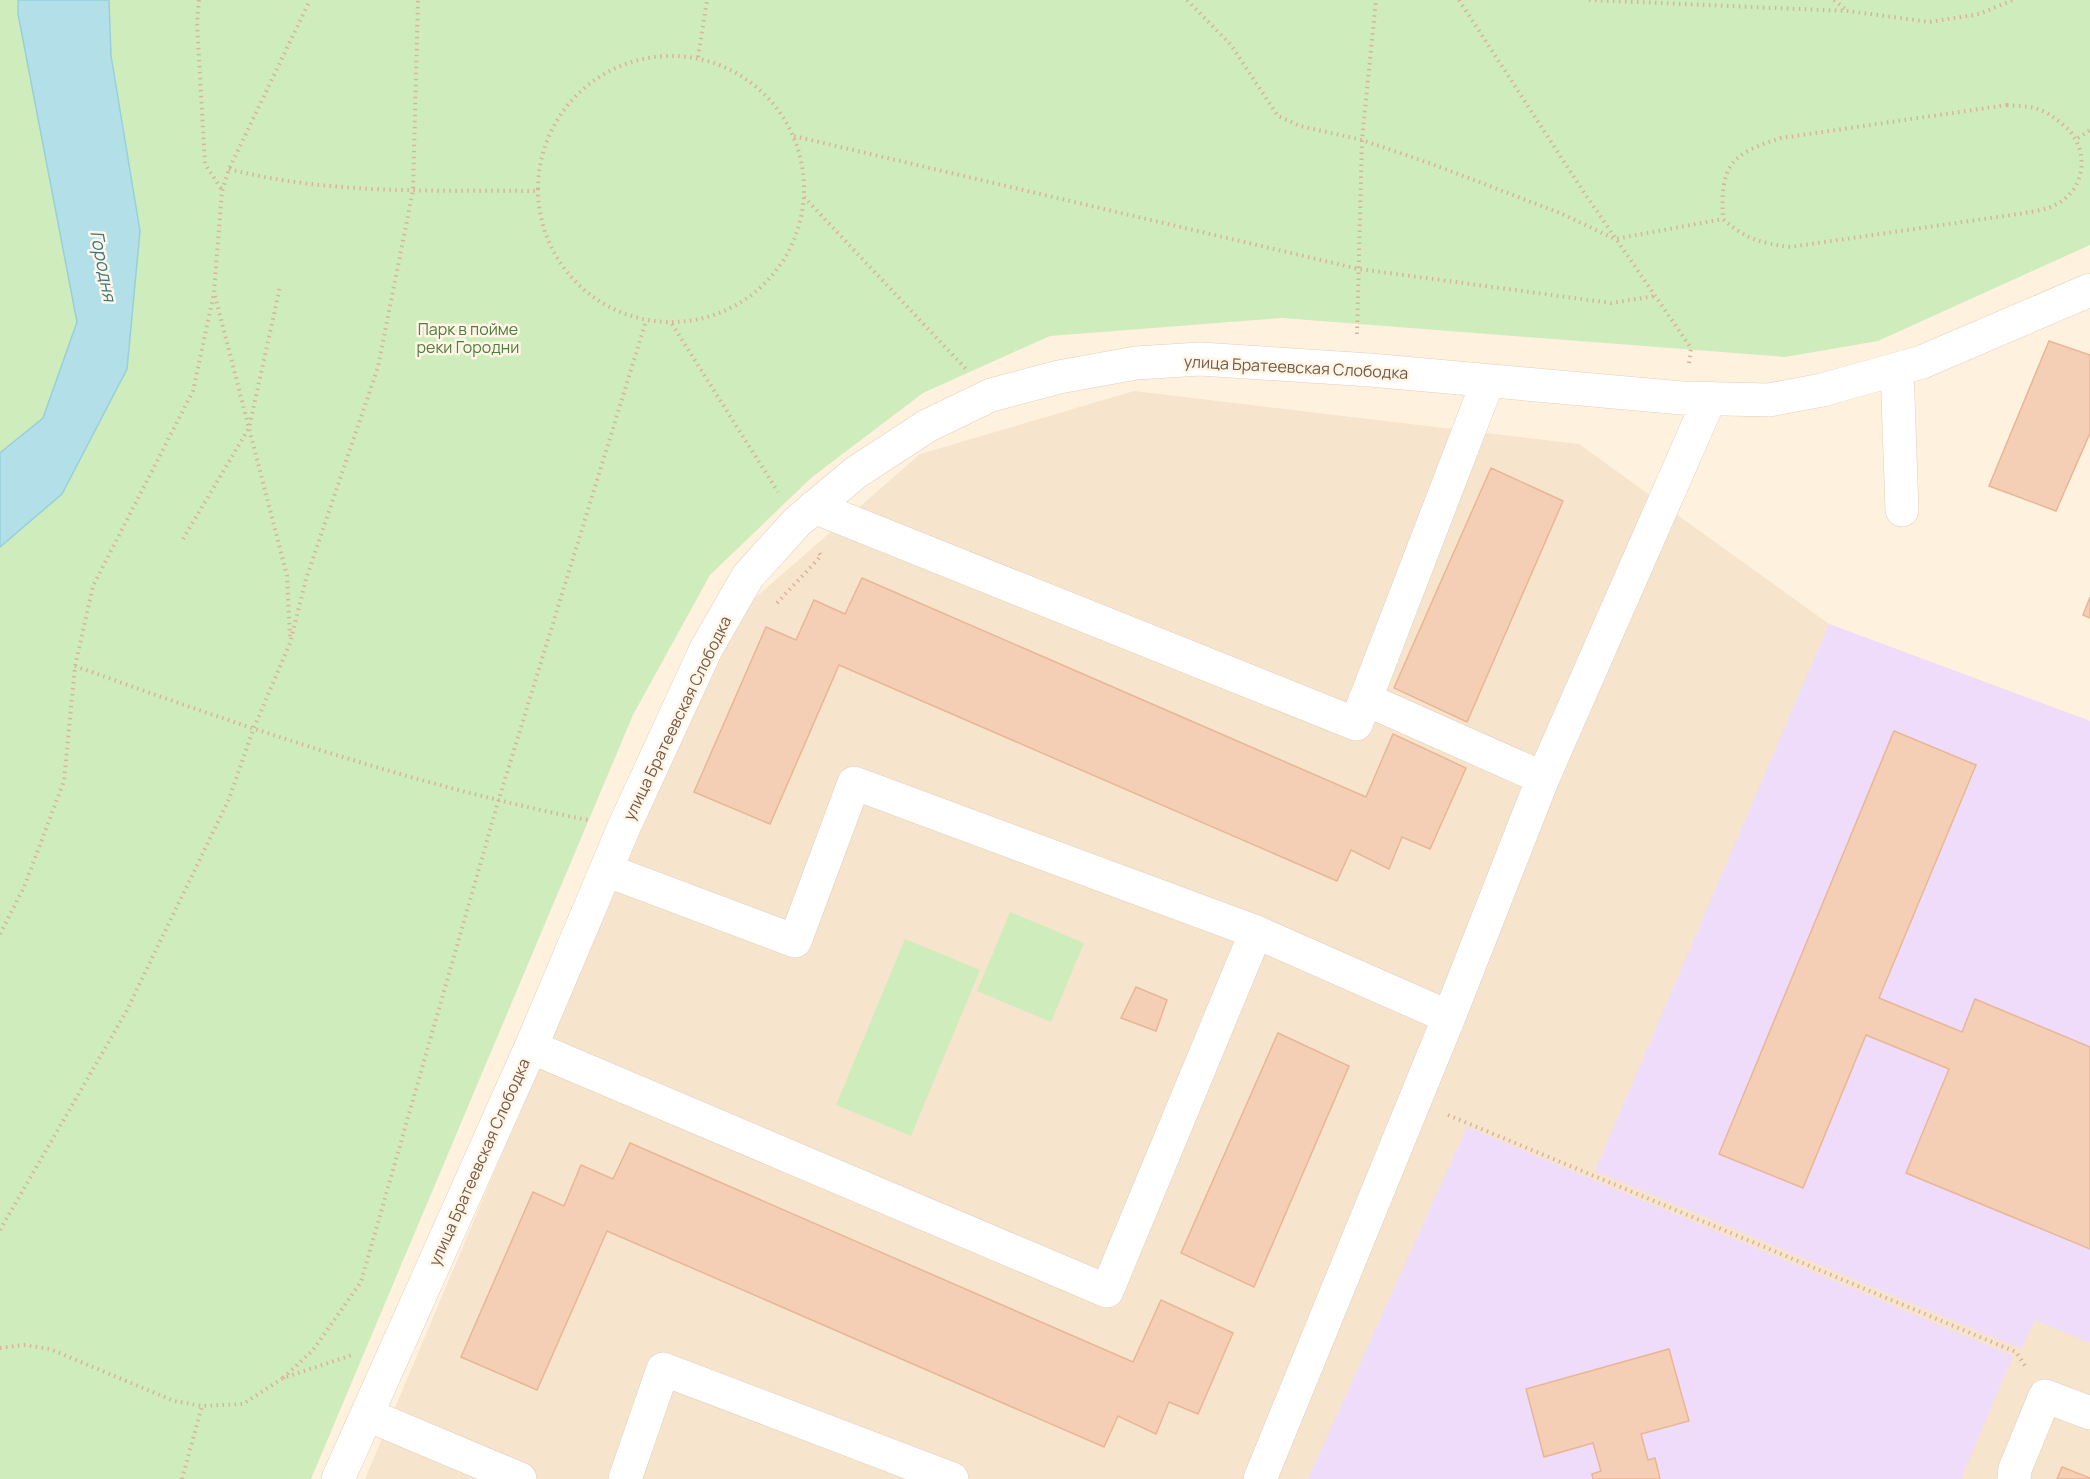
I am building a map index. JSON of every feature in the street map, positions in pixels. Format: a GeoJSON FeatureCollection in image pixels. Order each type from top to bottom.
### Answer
{"type":"FeatureCollection","features":[{"type":"Feature","properties":{"kind":"street","name":"улица Братеевская Слободка"},"geometry":{"type":"LineString","coordinates":[[338,1479],[531,1047],[624,827],[706,649],[748,576],[797,522],[855,473],[927,426],[991,395],[1136,363],[1189,360],[1355,369],[1696,398],[1769,400],[1822,390],[1922,362],[2090,290]]}},
{"type":"Feature","properties":{"kind":"street"},"geometry":{"type":"LineString","coordinates":[[1897,369],[1902,510]]}},
{"type":"Feature","properties":{"kind":"street"},"geometry":{"type":"LineString","coordinates":[[814,507],[1356,724],[1488,381]]}},
{"type":"Feature","properties":{"kind":"street"},"geometry":{"type":"LineString","coordinates":[[1260,1479],[1449,1017],[1696,398]]}},
{"type":"Feature","properties":{"kind":"street"},"geometry":{"type":"LineString","coordinates":[[1365,699],[1543,778]]}},
{"type":"Feature","properties":{"kind":"street"},"geometry":{"type":"LineString","coordinates":[[606,870],[795,941],[854,783],[1256,932],[1449,1017]]}},
{"type":"Feature","properties":{"kind":"street"},"geometry":{"type":"LineString","coordinates":[[531,1047],[1107,1291],[1256,932]]}},
{"type":"Feature","properties":{"kind":"street"},"geometry":{"type":"LineString","coordinates":[[625,1479],[663,1370],[952,1479]]}},
{"type":"Feature","properties":{"kind":"street"},"geometry":{"type":"LineString","coordinates":[[2014,1479],[2015,1469],[2044,1396],[2090,1413]]}},
{"type":"Feature","properties":{"kind":"street"},"geometry":{"type":"LineString","coordinates":[[368,1415],[520,1479]]}},
{"type":"Feature","properties":{"kind":"path"},"geometry":{"type":"LineString","coordinates":[[199,0],[197,23],[205,164],[222,191]]}},
{"type":"Feature","properties":{"kind":"path"},"geometry":{"type":"LineString","coordinates":[[0,934],[24,887],[64,781],[75,666],[93,585],[193,391],[214,293],[222,191],[229,169],[310,0]]}},
{"type":"Feature","properties":{"kind":"path"},"geometry":{"type":"LineString","coordinates":[[0,1230],[126,1012],[228,800],[253,730],[290,643],[306,579],[378,367],[413,190],[418,0]]}},
{"type":"Feature","properties":{"kind":"path"},"geometry":{"type":"LineString","coordinates":[[698,57],[707,0]]}},
{"type":"Feature","properties":{"kind":"path"},"geometry":{"type":"LineString","coordinates":[[1187,0],[1231,45],[1278,116],[1300,126],[1362,140],[1549,209],[1615,239],[1723,219]]}},
{"type":"Feature","properties":{"kind":"path"},"geometry":{"type":"LineString","coordinates":[[1355,369],[1362,140],[1376,0]]}},
{"type":"Feature","properties":{"kind":"path"},"geometry":{"type":"LineString","coordinates":[[1459,0],[1615,239],[1691,348],[1696,398]]}},
{"type":"Feature","properties":{"kind":"path"},"geometry":{"type":"LineString","coordinates":[[1589,0],[1848,11],[1930,22],[1979,14],[2013,0]]}},
{"type":"Feature","properties":{"kind":"path"},"geometry":{"type":"LineString","coordinates":[[1834,0],[1848,11]]}},
{"type":"Feature","properties":{"kind":"path"},"geometry":{"type":"LineString","coordinates":[[698,57],[744,77],[765,93],[794,136],[802,161],[804,197],[795,239],[766,283],[723,312],[672,324],[646,321],[597,302],[577,285],[547,242],[537,191],[546,140],[574,96],[618,66],[643,58],[698,57]]}},
{"type":"Feature","properties":{"kind":"path"},"geometry":{"type":"LineString","coordinates":[[2007,105],[2036,108],[2059,121],[2078,138],[2086,158],[2085,176],[2072,193],[2053,206],[2025,213],[1791,247],[1766,243],[1740,234],[1723,219],[1721,193],[1730,164],[1750,148],[1781,138],[2007,105]]}},
{"type":"Feature","properties":{"kind":"path"},"geometry":{"type":"LineString","coordinates":[[2078,138],[2090,130]]}},
{"type":"Feature","properties":{"kind":"path"},"geometry":{"type":"LineString","coordinates":[[794,136],[1359,269],[1611,303],[1655,296]]}},
{"type":"Feature","properties":{"kind":"path"},"geometry":{"type":"LineString","coordinates":[[229,169],[264,178],[391,191],[537,191]]}},
{"type":"Feature","properties":{"kind":"path"},"geometry":{"type":"LineString","coordinates":[[804,197],[973,376]]}},
{"type":"Feature","properties":{"kind":"path"},"geometry":{"type":"LineString","coordinates":[[183,539],[249,428],[280,287]]}},
{"type":"Feature","properties":{"kind":"path"},"geometry":{"type":"LineString","coordinates":[[214,293],[287,576],[290,643]]}},
{"type":"Feature","properties":{"kind":"path"},"geometry":{"type":"LineString","coordinates":[[0,1348],[24,1345],[51,1349],[174,1401],[202,1406],[243,1404],[283,1378],[313,1350],[362,1282],[498,802],[646,321]]}},
{"type":"Feature","properties":{"kind":"path"},"geometry":{"type":"LineString","coordinates":[[672,324],[782,498]]}},
{"type":"Feature","properties":{"kind":"path"},"geometry":{"type":"LineString","coordinates":[[75,666],[253,730],[498,802],[624,827]]}},
{"type":"Feature","properties":{"kind":"path"},"geometry":{"type":"LineString","coordinates":[[1415,1101],[2016,1352],[2044,1396]]}},
{"type":"Feature","properties":{"kind":"path"},"geometry":{"type":"LineString","coordinates":[[283,1378],[357,1353]]}},
{"type":"Feature","properties":{"kind":"path"},"geometry":{"type":"LineString","coordinates":[[182,1479],[202,1406]]}},
{"type":"Feature","properties":{"kind":"shaded area"},"geometry":{"type":"Polygon","coordinates":[[[1134,391],[1579,444],[1829,624],[2090,721],[2090,1479],[365,1479],[725,624],[920,454],[1134,391]]]}},
{"type":"Feature","properties":{"kind":"shaded area"},"geometry":{"type":"Polygon","coordinates":[[[1829,624],[2090,721],[2090,1343],[2035,1320],[2021,1349],[1595,1171],[1829,624]]]}},
{"type":"Feature","properties":{"kind":"shaded area"},"geometry":{"type":"Polygon","coordinates":[[[1467,1127],[2013,1356],[1961,1479],[1308,1479],[1467,1127]]]}},
{"type":"Feature","properties":{"kind":"green space"},"geometry":{"type":"Polygon","coordinates":[[[0,0],[18,0],[18,14],[77,322],[43,418],[0,453],[0,0]]]}},
{"type":"Feature","properties":{"kind":"green space","name":"Парк в пойме реки Городни"},"geometry":{"type":"Polygon","coordinates":[[[109,0],[2090,0],[2090,245],[1878,341],[1785,357],[1282,318],[1050,336],[923,393],[811,478],[710,575],[633,715],[311,1479],[0,1479],[0,547],[62,494],[127,369],[140,231],[111,56],[109,0]]]}},
{"type":"Feature","properties":{"kind":"green space"},"geometry":{"type":"Polygon","coordinates":[[[1010,912],[1084,943],[1051,1022],[977,991],[1010,912]]]}},
{"type":"Feature","properties":{"kind":"green space"},"geometry":{"type":"Polygon","coordinates":[[[905,939],[980,970],[911,1136],[836,1105],[905,939]]]}},
{"type":"Feature","properties":{"kind":"water","name":"Городня"},"geometry":{"type":"Polygon","coordinates":[[[18,0],[109,0],[111,56],[140,231],[127,369],[62,494],[0,547],[0,453],[43,418],[77,322],[18,14],[18,0]]]}},
{"type":"Feature","properties":{"kind":"building"},"geometry":{"type":"Polygon","coordinates":[[[2049,341],[2090,355],[2090,433],[2056,511],[1989,486],[2049,341]]]}},
{"type":"Feature","properties":{"kind":"building"},"geometry":{"type":"Polygon","coordinates":[[[1491,468],[1563,501],[1467,722],[1394,688],[1491,468]]]}},
{"type":"Feature","properties":{"kind":"building"},"geometry":{"type":"Polygon","coordinates":[[[862,578],[1366,797],[1393,734],[1466,768],[1430,849],[1402,837],[1389,869],[1351,850],[1337,881],[839,665],[770,824],[694,792],[766,627],[796,640],[814,600],[845,614],[862,578]]]}},
{"type":"Feature","properties":{"kind":"building"},"geometry":{"type":"Polygon","coordinates":[[[2090,597],[2090,618],[2083,615],[2090,597]]]}},
{"type":"Feature","properties":{"kind":"building"},"geometry":{"type":"Polygon","coordinates":[[[1894,731],[1976,765],[1879,998],[1962,1032],[1975,999],[2090,1047],[2090,1249],[1906,1173],[1949,1069],[1866,1035],[1803,1188],[1719,1154],[1894,731]]]}},
{"type":"Feature","properties":{"kind":"building"},"geometry":{"type":"Polygon","coordinates":[[[1136,987],[1167,1000],[1156,1031],[1121,1018],[1136,987]]]}},
{"type":"Feature","properties":{"kind":"building"},"geometry":{"type":"Polygon","coordinates":[[[1278,1033],[1349,1066],[1254,1287],[1181,1253],[1278,1033]]]}},
{"type":"Feature","properties":{"kind":"building"},"geometry":{"type":"Polygon","coordinates":[[[630,1143],[1133,1362],[1161,1300],[1233,1333],[1198,1414],[1169,1402],[1156,1434],[1118,1416],[1104,1447],[607,1231],[537,1390],[461,1357],[533,1192],[564,1206],[581,1165],[613,1179],[630,1143]]]}},
{"type":"Feature","properties":{"kind":"building"},"geometry":{"type":"Polygon","coordinates":[[[1669,1349],[1689,1421],[1641,1434],[1648,1460],[1655,1458],[1660,1479],[1593,1479],[1592,1474],[1601,1471],[1593,1443],[1544,1457],[1526,1389],[1669,1349]]]}},
{"type":"Feature","properties":{"kind":"building"},"geometry":{"type":"Polygon","coordinates":[[[2062,1467],[2090,1478],[2090,1479],[2057,1479],[2062,1467]]]}}]}
